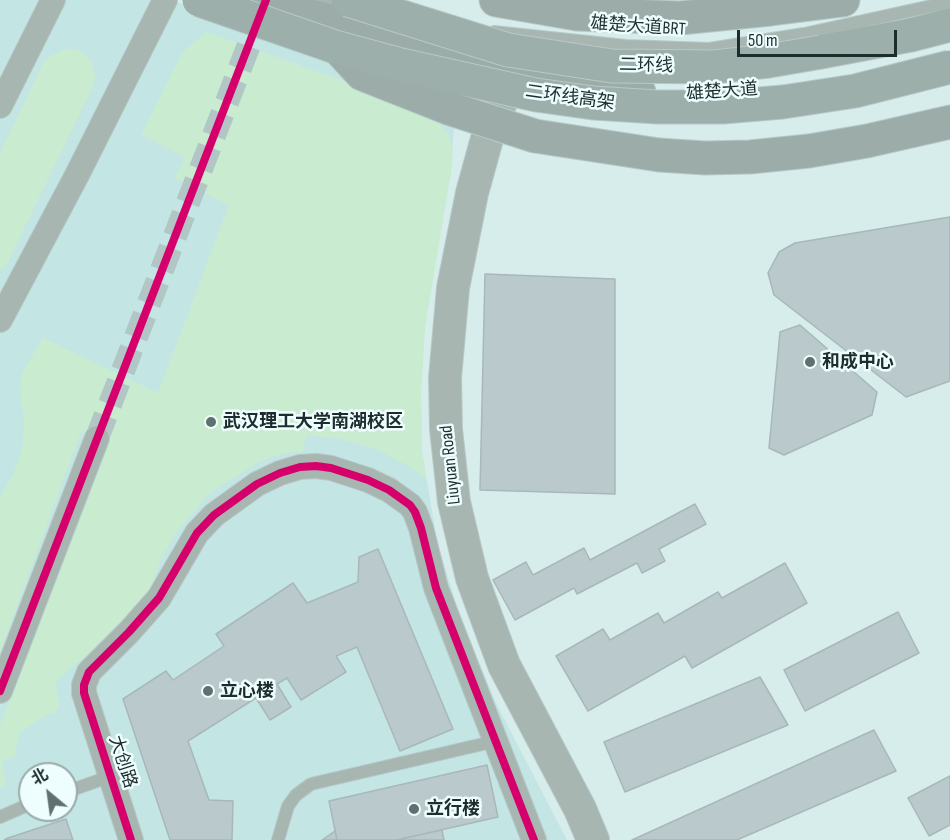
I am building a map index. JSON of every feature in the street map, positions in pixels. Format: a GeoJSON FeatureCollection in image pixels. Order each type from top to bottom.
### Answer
{"type":"FeatureCollection","features":[{"type":"Feature","properties":{"kind":"highway","name":"二环线高架"},"geometry":{"type":"LineString","coordinates":[[199,0],[338,48],[397,64],[536,95],[593,103],[657,107],[723,107],[783,102],[855,91],[950,67]]}},
{"type":"Feature","properties":{"kind":"highway","name":"二环线"},"geometry":{"type":"LineString","coordinates":[[348,0],[508,50],[612,66],[714,67],[769,61],[911,35],[950,25]]}},
{"type":"Feature","properties":{"kind":"main road","name":"雄楚大道"},"geometry":{"type":"LineString","coordinates":[[250,0],[514,69],[600,88],[696,98],[808,84],[910,66],[950,56]]}},
{"type":"Feature","properties":{"kind":"main road"},"geometry":{"type":"LineString","coordinates":[[496,0],[577,14],[680,18],[843,0]]}},
{"type":"Feature","properties":{"kind":"main road"},"geometry":{"type":"LineString","coordinates":[[338,48],[363,74],[448,108],[535,136],[658,155],[705,158],[750,157],[809,151],[867,141],[950,122]]}},
{"type":"Feature","properties":{"kind":"street"},"geometry":{"type":"LineString","coordinates":[[0,106],[52,0]]}},
{"type":"Feature","properties":{"kind":"street"},"geometry":{"type":"LineString","coordinates":[[0,320],[77,175],[165,0]]}},
{"type":"Feature","properties":{"kind":"street","name":"Liuyuan Road"},"geometry":{"type":"LineString","coordinates":[[514,69],[488,135],[472,193],[453,288],[445,378],[446,429],[454,502],[478,596],[504,665],[580,809],[593,840]]}},
{"type":"Feature","properties":{"kind":"street"},"geometry":{"type":"LineString","coordinates":[[0,691],[98,438]]}},
{"type":"Feature","properties":{"kind":"street","name":"大创路"},"geometry":{"type":"LineString","coordinates":[[131,840],[84,693],[84,685],[89,672],[159,598],[197,533],[214,515],[257,484],[300,467],[331,468],[360,476],[389,490],[410,505],[421,528],[436,588],[496,741]]}},
{"type":"Feature","properties":{"kind":"street"},"geometry":{"type":"LineString","coordinates":[[496,741],[534,840]]}},
{"type":"Feature","properties":{"kind":"lane","name":"雄楚大道BRT"},"geometry":{"type":"LineString","coordinates":[[324,0],[387,19],[626,46],[710,49],[804,34],[950,2]]}},
{"type":"Feature","properties":{"kind":"lane"},"geometry":{"type":"LineString","coordinates":[[278,840],[288,806],[296,795],[311,784],[496,741]]}},
{"type":"Feature","properties":{"kind":"lane"},"geometry":{"type":"LineString","coordinates":[[78,788],[111,776]]}},
{"type":"Feature","properties":{"kind":"lane"},"geometry":{"type":"LineString","coordinates":[[0,817],[18,809]]}},
{"type":"Feature","properties":{"kind":"shaded area","name":"武汉理工大学南湖校区"},"geometry":{"type":"Polygon","coordinates":[[[0,0],[172,0],[351,65],[456,100],[451,172],[425,326],[421,393],[422,451],[437,541],[459,613],[496,703],[567,840],[0,840],[0,0]]]}},
{"type":"Feature","properties":{"kind":"green space"},"geometry":{"type":"Polygon","coordinates":[[[206,32],[423,109],[434,116],[448,134],[453,151],[451,172],[425,326],[421,393],[422,451],[426,479],[407,465],[376,449],[337,438],[306,435],[303,452],[284,453],[271,457],[217,488],[176,533],[163,555],[150,588],[129,618],[55,682],[59,706],[55,713],[47,714],[19,733],[15,756],[1,761],[7,784],[0,788],[0,725],[109,443],[81,432],[0,652],[0,496],[13,475],[22,449],[24,423],[20,384],[22,373],[43,338],[158,393],[229,205],[175,178],[185,157],[141,135],[182,53],[206,32]]]}},
{"type":"Feature","properties":{"kind":"green space"},"geometry":{"type":"Polygon","coordinates":[[[66,49],[84,54],[91,61],[95,79],[8,262],[0,271],[0,153],[43,64],[49,57],[66,49]]]}},
{"type":"Feature","properties":{"kind":"building"},"geometry":{"type":"Polygon","coordinates":[[[950,217],[950,381],[906,397],[774,295],[768,273],[779,252],[795,243],[950,217]]]}},
{"type":"Feature","properties":{"kind":"building"},"geometry":{"type":"Polygon","coordinates":[[[485,274],[615,279],[615,494],[480,490],[485,274]]]}},
{"type":"Feature","properties":{"kind":"building","name":"和成中心"},"geometry":{"type":"Polygon","coordinates":[[[800,325],[877,392],[872,415],[784,455],[769,448],[780,332],[800,325]]]}},
{"type":"Feature","properties":{"kind":"building"},"geometry":{"type":"Polygon","coordinates":[[[695,504],[706,524],[659,549],[665,561],[642,573],[637,563],[577,594],[574,588],[515,620],[493,580],[526,562],[533,575],[584,548],[590,560],[695,504]]]}},
{"type":"Feature","properties":{"kind":"building","name":"立心楼"},"geometry":{"type":"Polygon","coordinates":[[[378,549],[453,729],[400,751],[357,647],[336,656],[346,672],[301,700],[287,678],[277,684],[291,707],[270,720],[256,698],[188,741],[209,800],[233,801],[232,840],[170,840],[123,699],[166,671],[173,680],[224,646],[216,634],[293,583],[307,603],[358,582],[359,557],[378,549]]]}},
{"type":"Feature","properties":{"kind":"building"},"geometry":{"type":"Polygon","coordinates":[[[785,563],[807,603],[692,668],[685,656],[588,711],[556,656],[603,629],[610,640],[658,613],[664,623],[718,592],[722,598],[785,563]]]}},
{"type":"Feature","properties":{"kind":"building"},"geometry":{"type":"Polygon","coordinates":[[[898,612],[919,653],[805,711],[784,670],[898,612]]]}},
{"type":"Feature","properties":{"kind":"building"},"geometry":{"type":"Polygon","coordinates":[[[760,677],[788,725],[625,792],[604,742],[760,677]]]}},
{"type":"Feature","properties":{"kind":"building"},"geometry":{"type":"Polygon","coordinates":[[[874,730],[896,771],[737,840],[632,840],[874,730]]]}},
{"type":"Feature","properties":{"kind":"building","name":"立行楼"},"geometry":{"type":"Polygon","coordinates":[[[487,765],[498,817],[397,840],[337,840],[329,801],[487,765]]]}},
{"type":"Feature","properties":{"kind":"building"},"geometry":{"type":"Polygon","coordinates":[[[950,776],[950,825],[929,836],[908,798],[950,776]]]}},
{"type":"Feature","properties":{"kind":"building"},"geometry":{"type":"Polygon","coordinates":[[[57,822],[67,822],[73,840],[4,840],[57,822]]]}},
{"type":"Feature","properties":{"kind":"building"},"geometry":{"type":"Polygon","coordinates":[[[442,830],[444,840],[397,840],[405,838],[442,830]]]}},
{"type":"Feature","properties":{"kind":"building"},"geometry":{"type":"Polygon","coordinates":[[[335,831],[337,840],[322,840],[335,831]]]}},
{"type":"Feature","properties":{"kind":"tunnel"},"geometry":{"type":"LineString","coordinates":[[97,438],[264,6]]}},
{"type":"Feature","properties":{"kind":"cycle path"},"geometry":{"type":"LineString","coordinates":[[0,691],[266,0]]}},
{"type":"Feature","properties":{"kind":"cycle path"},"geometry":{"type":"LineString","coordinates":[[131,840],[84,693],[84,685],[89,672],[159,598],[197,533],[214,515],[257,484],[280,473],[300,467],[316,466],[331,468],[368,480],[389,490],[410,505],[415,512],[436,588],[534,840]]}},
{"type":"Feature","properties":{"kind":"place","name":"和成中心"},"geometry":{"type":"Point","coordinates":[810,362]}},
{"type":"Feature","properties":{"kind":"place","name":"武汉理工大学南湖校区"},"geometry":{"type":"Point","coordinates":[211,422]}},
{"type":"Feature","properties":{"kind":"place","name":"立心楼"},"geometry":{"type":"Point","coordinates":[208,691]}},
{"type":"Feature","properties":{"kind":"place","name":"立行楼"},"geometry":{"type":"Point","coordinates":[414,809]}}]}
